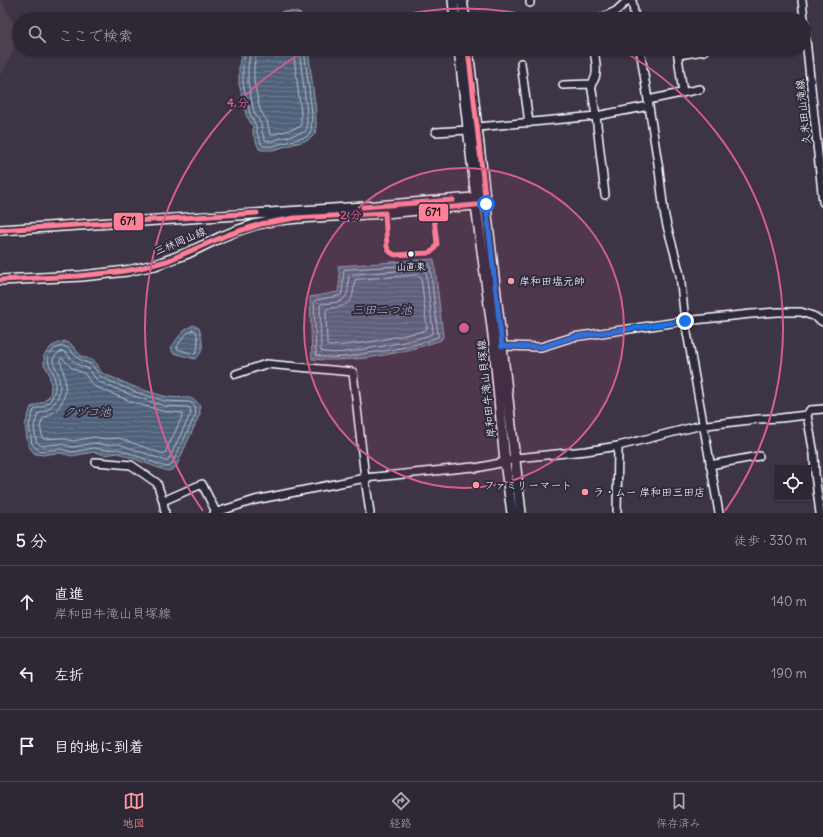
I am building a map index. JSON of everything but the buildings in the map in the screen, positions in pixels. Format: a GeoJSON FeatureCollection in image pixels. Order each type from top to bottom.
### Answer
{"type":"FeatureCollection","features":[{"type":"Feature","properties":{"kind":"main road"},"geometry":{"type":"LineString","coordinates":[[453,0],[454,12]]}},
{"type":"Feature","properties":{"kind":"main road"},"geometry":{"type":"LineString","coordinates":[[462,0],[463,12]]}},
{"type":"Feature","properties":{"kind":"main road","name":"岸和田牛滝山貝塚線"},"geometry":{"type":"LineString","coordinates":[[460,56],[468,130],[502,346],[516,458],[521,513]]}},
{"type":"Feature","properties":{"kind":"main road","name":"岸和田牛滝山貝塚線"},"geometry":{"type":"LineString","coordinates":[[469,56],[478,127],[480,201],[505,462],[512,513]]}},
{"type":"Feature","properties":{"kind":"main road","name":"三林岡山線"},"geometry":{"type":"LineString","coordinates":[[0,230],[480,201]]}},
{"type":"Feature","properties":{"kind":"main road","name":"三林岡山線"},"geometry":{"type":"LineString","coordinates":[[0,280],[82,276],[148,267],[188,253],[236,231],[254,225],[278,220],[385,213],[480,201]]}},
{"type":"Feature","properties":{"kind":"street"},"geometry":{"type":"LineString","coordinates":[[614,12],[628,0]]}},
{"type":"Feature","properties":{"kind":"street"},"geometry":{"type":"LineString","coordinates":[[632,0],[634,12]]}},
{"type":"Feature","properties":{"kind":"street","name":"久米田山滝線"},"geometry":{"type":"LineString","coordinates":[[802,0],[803,12]]}},
{"type":"Feature","properties":{"kind":"street"},"geometry":{"type":"LineString","coordinates":[[595,56],[596,74],[591,84],[605,195]]}},
{"type":"Feature","properties":{"kind":"street"},"geometry":{"type":"LineString","coordinates":[[641,56],[660,170],[667,226],[680,275],[685,321],[719,513]]}},
{"type":"Feature","properties":{"kind":"street"},"geometry":{"type":"LineString","coordinates":[[678,56],[683,93]]}},
{"type":"Feature","properties":{"kind":"street","name":"久米田山滝線"},"geometry":{"type":"LineString","coordinates":[[808,56],[823,202]]}},
{"type":"Feature","properties":{"kind":"street"},"geometry":{"type":"LineString","coordinates":[[521,63],[529,122]]}},
{"type":"Feature","properties":{"kind":"street"},"geometry":{"type":"LineString","coordinates":[[563,85],[591,84]]}},
{"type":"Feature","properties":{"kind":"street"},"geometry":{"type":"LineString","coordinates":[[478,127],[596,116],[700,89]]}},
{"type":"Feature","properties":{"kind":"street"},"geometry":{"type":"LineString","coordinates":[[436,132],[468,130]]}},
{"type":"Feature","properties":{"kind":"street"},"geometry":{"type":"LineString","coordinates":[[502,346],[542,347],[573,337],[685,321],[778,312],[801,312],[813,316],[823,322]]}},
{"type":"Feature","properties":{"kind":"street"},"geometry":{"type":"LineString","coordinates":[[236,374],[266,364],[353,372],[370,513]]}},
{"type":"Feature","properties":{"kind":"street"},"geometry":{"type":"LineString","coordinates":[[820,513],[814,454],[807,415],[810,410],[823,409]]}},
{"type":"Feature","properties":{"kind":"street"},"geometry":{"type":"LineString","coordinates":[[163,501],[202,484],[215,513],[255,500],[365,478],[476,468],[505,462],[516,458],[586,451],[618,446],[698,426],[807,415]]}},
{"type":"Feature","properties":{"kind":"street"},"geometry":{"type":"LineString","coordinates":[[617,513],[621,484],[618,446]]}},
{"type":"Feature","properties":{"kind":"street"},"geometry":{"type":"LineString","coordinates":[[710,465],[759,456]]}},
{"type":"Feature","properties":{"kind":"street"},"geometry":{"type":"LineString","coordinates":[[96,462],[131,465],[157,483],[165,513]]}},
{"type":"Feature","properties":{"kind":"shaded area"},"geometry":{"type":"Polygon","coordinates":[[[0,0],[2,0],[12,21],[12,55],[0,75],[0,0]]]}},
{"type":"Feature","properties":{"kind":"water"},"geometry":{"type":"Polygon","coordinates":[[[241,56],[309,56],[316,112],[316,129],[312,137],[308,140],[273,150],[259,149],[253,134],[253,127],[246,115],[239,84],[241,56]]]}},
{"type":"Feature","properties":{"kind":"water","name":"三田二つ池"},"geometry":{"type":"Polygon","coordinates":[[[434,259],[443,336],[441,340],[378,356],[345,360],[312,359],[310,297],[338,292],[340,278],[338,266],[434,259]]]}},
{"type":"Feature","properties":{"kind":"water"},"geometry":{"type":"Polygon","coordinates":[[[193,325],[199,328],[202,341],[201,353],[195,359],[173,353],[171,348],[178,338],[186,329],[193,325]]]}},
{"type":"Feature","properties":{"kind":"water","name":"クヅコ池"},"geometry":{"type":"Polygon","coordinates":[[[64,341],[71,344],[81,356],[94,361],[102,373],[137,388],[167,397],[190,398],[196,401],[200,406],[200,414],[176,467],[167,471],[118,453],[105,455],[94,452],[72,456],[60,453],[44,455],[35,454],[28,446],[25,425],[31,407],[43,402],[50,395],[51,386],[49,373],[44,364],[44,355],[52,346],[64,341]]]}},
{"type":"Feature","properties":{"kind":"transit line","name":"671"},"geometry":{"type":"LineString","coordinates":[[0,280],[78,276],[136,269],[167,261],[227,235],[261,224],[295,218],[385,213],[387,247],[390,252],[395,255],[428,253],[434,250],[437,244],[433,209],[486,204],[469,56]]}},
{"type":"Feature","properties":{"kind":"transit line","name":"671"},"geometry":{"type":"LineString","coordinates":[[363,207],[453,200]]}},
{"type":"Feature","properties":{"kind":"transit line","name":"671"},"geometry":{"type":"LineString","coordinates":[[0,230],[257,213]]}},
{"type":"Feature","properties":{"kind":"place","name":"山直東"},"geometry":{"type":"Point","coordinates":[411,254]}},
{"type":"Feature","properties":{"kind":"place","name":"岸和田塩元帥"},"geometry":{"type":"Point","coordinates":[511,281]}},
{"type":"Feature","properties":{"kind":"place","name":"ファミリーマート"},"geometry":{"type":"Point","coordinates":[476,485]}},
{"type":"Feature","properties":{"kind":"place","name":"ラ・ムー 岸和田三田店"},"geometry":{"type":"Point","coordinates":[585,492]}},
{"type":"Feature","properties":{"kind":"route"},"geometry":{"type":"LineString","coordinates":[[486,204],[502,346],[542,347],[573,337],[685,321]]}}]}
